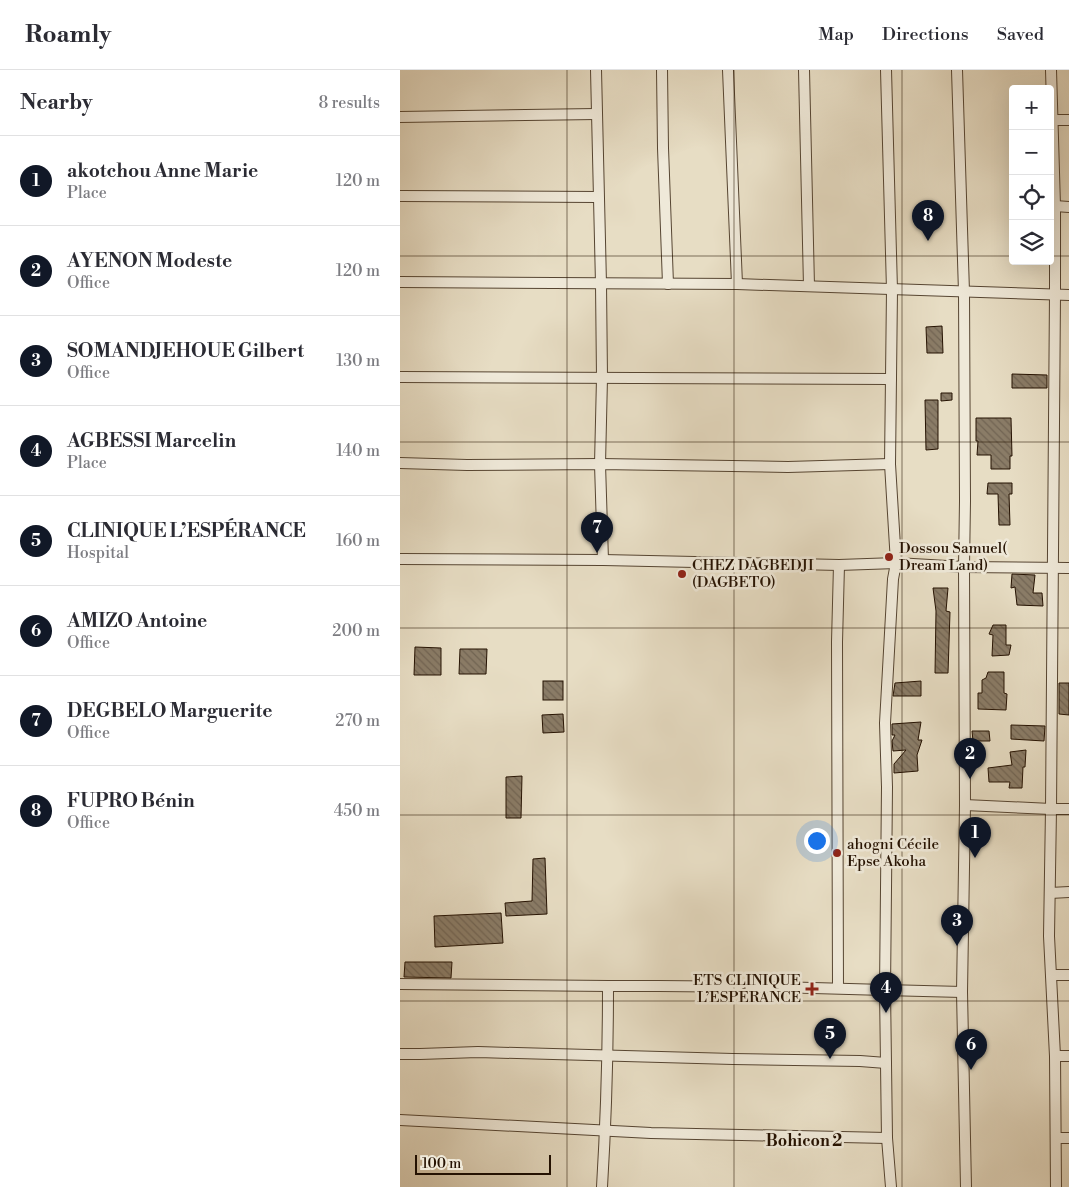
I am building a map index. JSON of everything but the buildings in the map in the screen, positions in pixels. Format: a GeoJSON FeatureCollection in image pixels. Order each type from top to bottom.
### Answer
{"type":"FeatureCollection","features":[{"type":"Feature","properties":{"kind":"street"},"geometry":{"type":"LineString","coordinates":[[596,70],[601,284],[602,378],[600,464],[603,560]]}},
{"type":"Feature","properties":{"kind":"street"},"geometry":{"type":"LineString","coordinates":[[662,70],[662,148],[668,284]]}},
{"type":"Feature","properties":{"kind":"street"},"geometry":{"type":"LineString","coordinates":[[728,70],[737,284]]}},
{"type":"Feature","properties":{"kind":"street"},"geometry":{"type":"LineString","coordinates":[[804,70],[809,286]]}},
{"type":"Feature","properties":{"kind":"street"},"geometry":{"type":"LineString","coordinates":[[886,70],[892,290],[890,464],[896,563],[893,579],[885,723],[888,787],[885,990],[887,1138],[890,1187]]}},
{"type":"Feature","properties":{"kind":"street"},"geometry":{"type":"LineString","coordinates":[[957,70],[964,292],[966,501],[962,992],[966,1187]]}},
{"type":"Feature","properties":{"kind":"street"},"geometry":{"type":"LineString","coordinates":[[1051,70],[1052,85]]}},
{"type":"Feature","properties":{"kind":"street"},"geometry":{"type":"LineString","coordinates":[[400,117],[596,114]]}},
{"type":"Feature","properties":{"kind":"street"},"geometry":{"type":"LineString","coordinates":[[1054,120],[1069,120]]}},
{"type":"Feature","properties":{"kind":"street"},"geometry":{"type":"LineString","coordinates":[[1053,130],[1055,294],[1052,809],[1049,936],[1055,1056],[1056,1187]]}},
{"type":"Feature","properties":{"kind":"street"},"geometry":{"type":"LineString","coordinates":[[400,196],[598,197]]}},
{"type":"Feature","properties":{"kind":"street"},"geometry":{"type":"LineString","coordinates":[[1055,206],[1069,206]]}},
{"type":"Feature","properties":{"kind":"street"},"geometry":{"type":"LineString","coordinates":[[400,282],[737,284],[1069,295]]}},
{"type":"Feature","properties":{"kind":"street"},"geometry":{"type":"LineString","coordinates":[[400,377],[890,380]]}},
{"type":"Feature","properties":{"kind":"street"},"geometry":{"type":"LineString","coordinates":[[400,462],[467,465],[600,464],[788,467],[890,464]]}},
{"type":"Feature","properties":{"kind":"street"},"geometry":{"type":"LineString","coordinates":[[400,559],[603,560],[839,565],[896,563],[964,567],[1069,568]]}},
{"type":"Feature","properties":{"kind":"street"},"geometry":{"type":"LineString","coordinates":[[838,988],[837,642],[839,565]]}},
{"type":"Feature","properties":{"kind":"street"},"geometry":{"type":"LineString","coordinates":[[965,805],[1069,809]]}},
{"type":"Feature","properties":{"kind":"street"},"geometry":{"type":"LineString","coordinates":[[1050,892],[1069,892]]}},
{"type":"Feature","properties":{"kind":"street"},"geometry":{"type":"LineString","coordinates":[[1051,975],[1069,975]]}},
{"type":"Feature","properties":{"kind":"street"},"geometry":{"type":"LineString","coordinates":[[400,984],[838,988],[962,992]]}},
{"type":"Feature","properties":{"kind":"street"},"geometry":{"type":"LineString","coordinates":[[602,1187],[606,1131],[608,986]]}},
{"type":"Feature","properties":{"kind":"street"},"geometry":{"type":"LineString","coordinates":[[400,1054],[478,1052],[886,1063]]}},
{"type":"Feature","properties":{"kind":"street"},"geometry":{"type":"LineString","coordinates":[[1055,1056],[1069,1056]]}},
{"type":"Feature","properties":{"kind":"street"},"geometry":{"type":"LineString","coordinates":[[400,1120],[651,1133],[887,1138]]}},
{"type":"Feature","properties":{"kind":"street"},"geometry":{"type":"LineString","coordinates":[[1056,1138],[1069,1138]]}},
{"type":"Feature","properties":{"kind":"place","name":"FUPRO Bénin"},"geometry":{"type":"Point","coordinates":[928,241]}},
{"type":"Feature","properties":{"kind":"place","name":"DEGBELO Marguerite"},"geometry":{"type":"Point","coordinates":[597,553]}},
{"type":"Feature","properties":{"kind":"place","name":"Dossou Samuel( Dream Land)"},"geometry":{"type":"Point","coordinates":[889,557]}},
{"type":"Feature","properties":{"kind":"place","name":"CHEZ DAGBEDJI (DAGBETO)"},"geometry":{"type":"Point","coordinates":[682,574]}},
{"type":"Feature","properties":{"kind":"place","name":"AYENON Modeste"},"geometry":{"type":"Point","coordinates":[970,779]}},
{"type":"Feature","properties":{"kind":"place","name":"ahogni Cécile Epse Akoha"},"geometry":{"type":"Point","coordinates":[837,853]}},
{"type":"Feature","properties":{"kind":"place","name":"akotchou Anne Marie"},"geometry":{"type":"Point","coordinates":[975,858]}},
{"type":"Feature","properties":{"kind":"place","name":"SOMANDJEHOUE Gilbert"},"geometry":{"type":"Point","coordinates":[957,946]}},
{"type":"Feature","properties":{"kind":"place","name":"ETS CLINIQUE L’ESPÉRANCE"},"geometry":{"type":"Point","coordinates":[812,989]}},
{"type":"Feature","properties":{"kind":"place","name":"AGBESSI Marcelin"},"geometry":{"type":"Point","coordinates":[886,1013]}},
{"type":"Feature","properties":{"kind":"place","name":"CLINIQUE L’ESPÉRANCE"},"geometry":{"type":"Point","coordinates":[830,1059]}},
{"type":"Feature","properties":{"kind":"place","name":"AMIZO Antoine"},"geometry":{"type":"Point","coordinates":[971,1070]}},
{"type":"Feature","properties":{"kind":"district","name":"Bohicon 2"},"geometry":{"type":"Point","coordinates":[804,1140]}}]}
